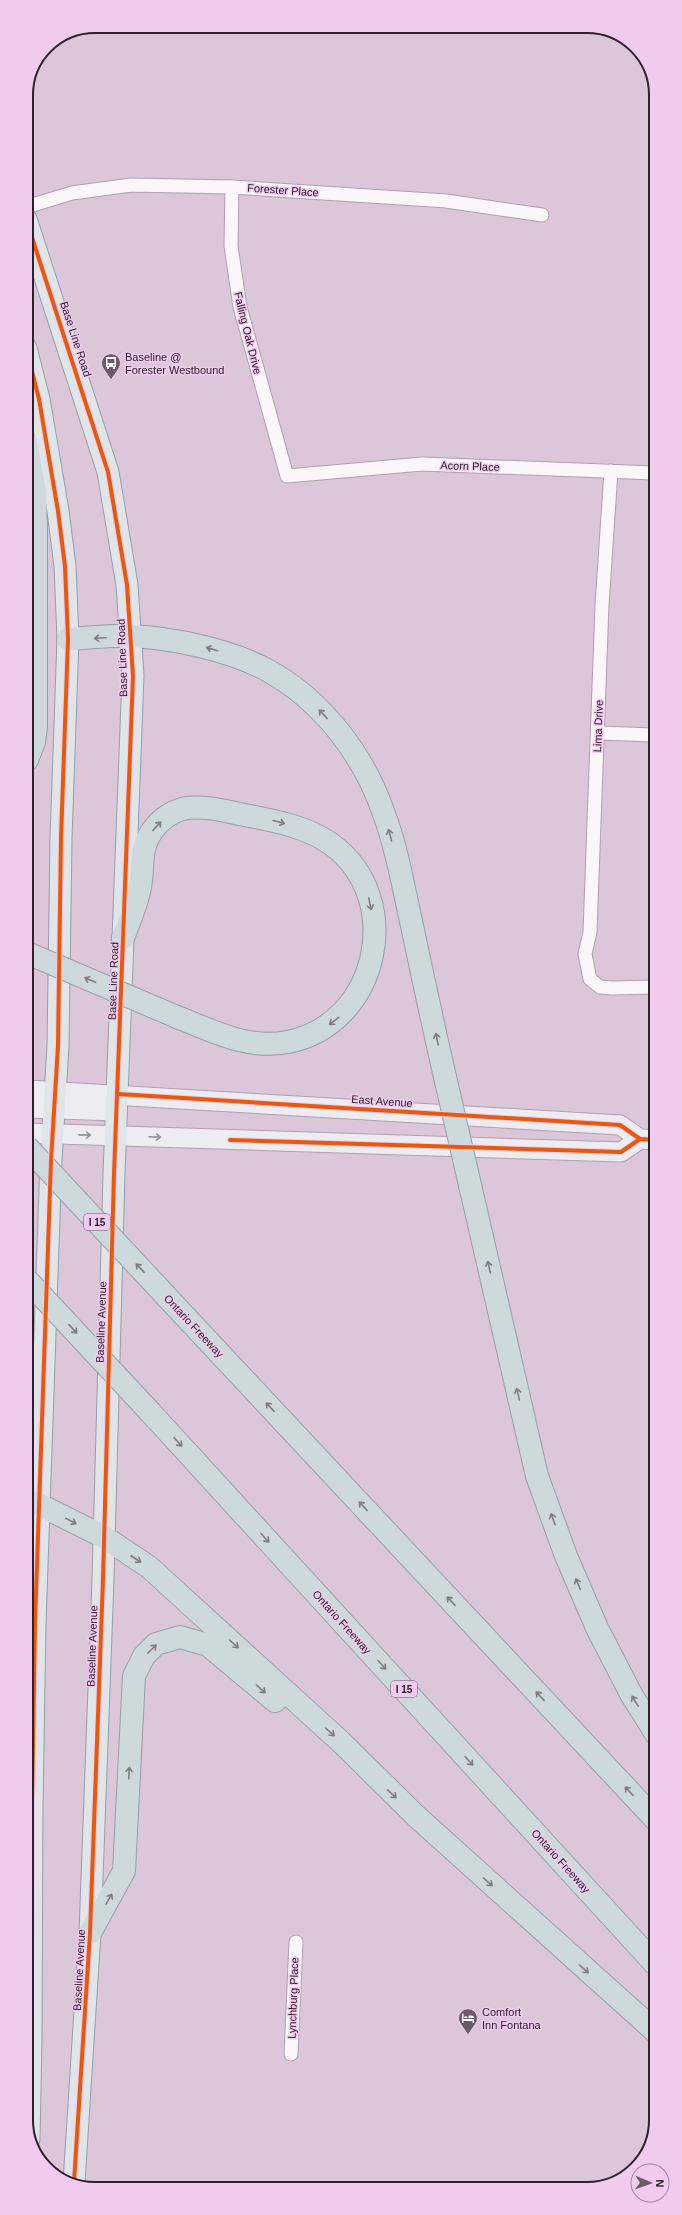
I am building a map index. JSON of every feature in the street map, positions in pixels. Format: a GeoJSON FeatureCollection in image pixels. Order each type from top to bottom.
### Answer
{"type":"FeatureCollection","features":[{"type":"Feature","properties":{"kind":"highway"},"geometry":{"type":"LineString","coordinates":[[33,482],[35,493],[38,635],[36,727],[33,745]]}},
{"type":"Feature","properties":{"kind":"highway"},"geometry":{"type":"LineString","coordinates":[[68,639],[131,636],[192,644],[229,654],[266,669],[292,686],[316,706],[342,735],[366,772],[385,814],[402,883],[537,1476],[566,1556],[597,1628],[631,1694],[649,1723]]}},
{"type":"Feature","properties":{"kind":"highway"},"geometry":{"type":"LineString","coordinates":[[33,956],[237,1041],[263,1044],[288,1042],[309,1036],[325,1028],[340,1016],[362,986],[372,960],[373,918],[368,893],[344,855],[332,844],[302,829],[278,822],[208,807],[188,807],[164,819],[148,837],[143,853],[140,886],[123,938]]}},
{"type":"Feature","properties":{"kind":"highway","name":"Ontario Freeway"},"geometry":{"type":"LineString","coordinates":[[33,1153],[649,1813]]}},
{"type":"Feature","properties":{"kind":"highway","name":"Ontario Freeway"},"geometry":{"type":"LineString","coordinates":[[33,1286],[152,1413],[649,1957]]}},
{"type":"Feature","properties":{"kind":"highway"},"geometry":{"type":"LineString","coordinates":[[33,1502],[104,1537],[149,1567],[342,1743],[364,1767],[536,1926],[649,2026]]}},
{"type":"Feature","properties":{"kind":"highway"},"geometry":{"type":"LineString","coordinates":[[90,1932],[124,1871],[134,1676],[144,1656],[156,1644],[180,1636],[208,1644],[262,1689],[333,1754],[364,1767]]}},
{"type":"Feature","properties":{"kind":"main road","name":"Base Line Road"},"geometry":{"type":"LineString","coordinates":[[33,241],[108,472],[121,546],[131,636],[133,676],[117,1102]]}},
{"type":"Feature","properties":{"kind":"main road"},"geometry":{"type":"LineString","coordinates":[[33,377],[40,406],[58,511],[65,566],[68,639],[61,830],[56,1100],[33,1502]]}},
{"type":"Feature","properties":{"kind":"main road"},"geometry":{"type":"LineString","coordinates":[[33,1092],[56,1100]]}},
{"type":"Feature","properties":{"kind":"main road"},"geometry":{"type":"LineString","coordinates":[[33,1106],[56,1100]]}},
{"type":"Feature","properties":{"kind":"main road","name":"East Avenue"},"geometry":{"type":"LineString","coordinates":[[56,1100],[620,1125],[647,1140]]}},
{"type":"Feature","properties":{"kind":"main road","name":"Baseline Avenue"},"geometry":{"type":"LineString","coordinates":[[74,2178],[90,1932],[117,1102]]}},
{"type":"Feature","properties":{"kind":"main road","name":"East Avenue"},"geometry":{"type":"LineString","coordinates":[[33,1133],[621,1152],[647,1140]]}},
{"type":"Feature","properties":{"kind":"street","name":"Forester Place"},"geometry":{"type":"LineString","coordinates":[[33,205],[94,188],[131,185],[232,187],[446,201],[542,215]]}},
{"type":"Feature","properties":{"kind":"street","name":"Falling Oak Drive"},"geometry":{"type":"LineString","coordinates":[[232,187],[231,246],[240,307],[287,476]]}},
{"type":"Feature","properties":{"kind":"street","name":"Acorn Place"},"geometry":{"type":"LineString","coordinates":[[287,476],[422,464],[649,473]]}},
{"type":"Feature","properties":{"kind":"street","name":"Lima Drive"},"geometry":{"type":"LineString","coordinates":[[611,471],[602,605],[590,932],[584,954],[590,980],[600,987],[649,987]]}},
{"type":"Feature","properties":{"kind":"street"},"geometry":{"type":"LineString","coordinates":[[598,733],[649,735]]}},
{"type":"Feature","properties":{"kind":"street","name":"Lynchburg Place"},"geometry":{"type":"LineString","coordinates":[[291,2054],[296,1942]]}},
{"type":"Feature","properties":{"kind":"cycle path"},"geometry":{"type":"LineString","coordinates":[[33,241],[108,472],[127,585],[133,676],[114,1174],[103,1579],[90,1933],[74,2178]]}},
{"type":"Feature","properties":{"kind":"cycle path"},"geometry":{"type":"LineString","coordinates":[[33,375],[39,399],[58,511],[65,566],[68,639],[61,838],[58,1046],[51,1160],[35,1623],[33,1744]]}},
{"type":"Feature","properties":{"kind":"cycle path"},"geometry":{"type":"LineString","coordinates":[[118,1094],[620,1125],[640,1139],[649,1140]]}},
{"type":"Feature","properties":{"kind":"cycle path"},"geometry":{"type":"LineString","coordinates":[[230,1140],[621,1152],[640,1139]]}},
{"type":"Feature","properties":{"kind":"place","name":"Baseline @ Forester Westbound"},"geometry":{"type":"Point","coordinates":[111,380]}},
{"type":"Feature","properties":{"kind":"place","name":"Comfort Inn Fontana"},"geometry":{"type":"Point","coordinates":[468,2035]}}]}
